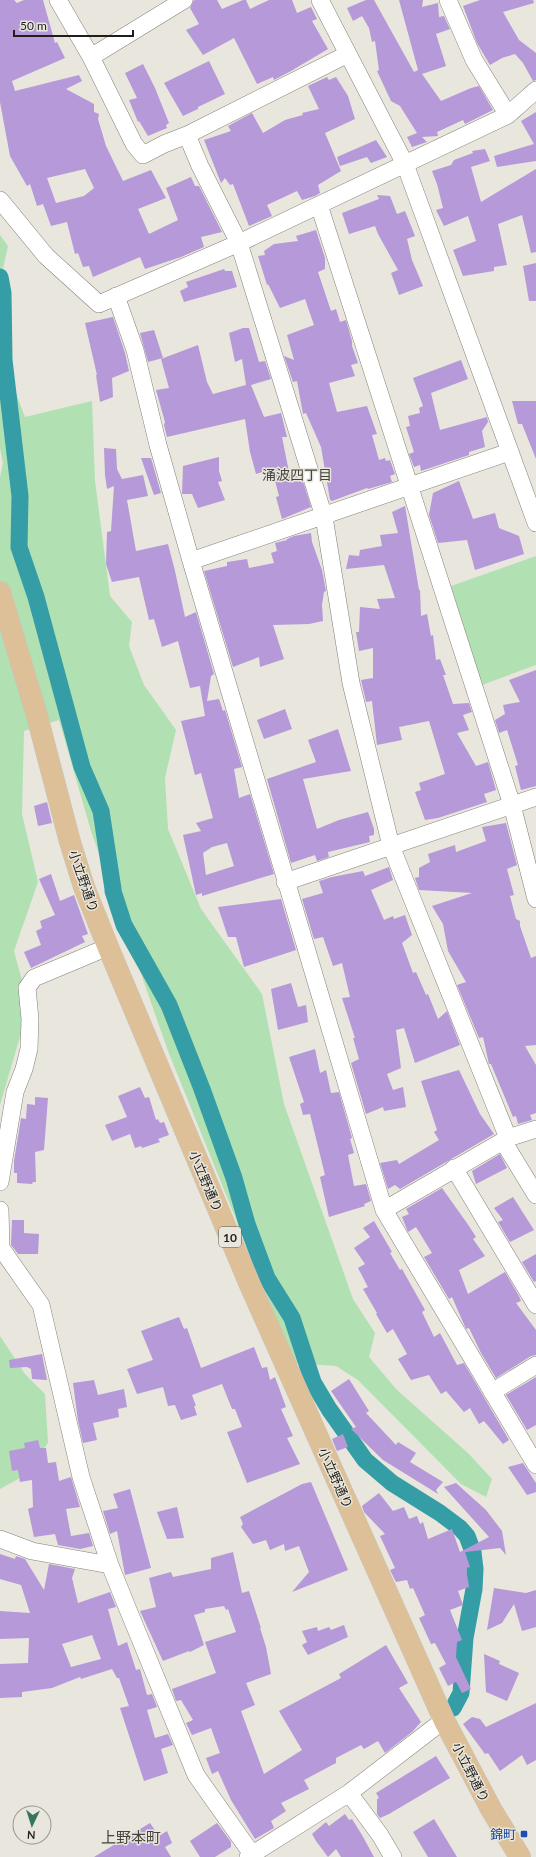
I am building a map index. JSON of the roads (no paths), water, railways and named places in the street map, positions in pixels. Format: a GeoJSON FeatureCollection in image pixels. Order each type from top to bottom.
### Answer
{"type":"FeatureCollection","features":[{"type":"Feature","properties":{"kind":"main road","name":"小立野通り"},"geometry":{"type":"LineString","coordinates":[[0,592],[37,716],[70,842],[84,887],[108,947],[250,1286],[444,1720],[491,1809],[520,1857]]}},
{"type":"Feature","properties":{"kind":"street"},"geometry":{"type":"LineString","coordinates":[[58,0],[91,57],[134,144],[143,155],[164,144],[187,135],[348,54]]}},
{"type":"Feature","properties":{"kind":"street"},"geometry":{"type":"LineString","coordinates":[[91,57],[184,0]]}},
{"type":"Feature","properties":{"kind":"street"},"geometry":{"type":"LineString","coordinates":[[320,0],[405,164],[536,523]]}},
{"type":"Feature","properties":{"kind":"street"},"geometry":{"type":"LineString","coordinates":[[448,0],[474,60],[508,115]]}},
{"type":"Feature","properties":{"kind":"street"},"geometry":{"type":"LineString","coordinates":[[0,200],[46,256],[99,304],[239,243],[508,115],[536,91]]}},
{"type":"Feature","properties":{"kind":"street"},"geometry":{"type":"LineString","coordinates":[[187,135],[200,166],[239,243],[324,517],[351,683],[391,846],[506,1139],[536,1195]]}},
{"type":"Feature","properties":{"kind":"street"},"geometry":{"type":"LineString","coordinates":[[319,205],[512,805],[536,899]]}},
{"type":"Feature","properties":{"kind":"street"},"geometry":{"type":"LineString","coordinates":[[116,296],[136,350],[158,445],[191,562],[285,882],[384,1210],[536,1465]]}},
{"type":"Feature","properties":{"kind":"street"},"geometry":{"type":"LineString","coordinates":[[191,562],[509,452]]}},
{"type":"Feature","properties":{"kind":"street"},"geometry":{"type":"LineString","coordinates":[[285,882],[536,797]]}},
{"type":"Feature","properties":{"kind":"street"},"geometry":{"type":"LineString","coordinates":[[0,1182],[15,1092],[24,1069],[29,1049],[30,1019],[26,988],[34,978],[108,947]]}},
{"type":"Feature","properties":{"kind":"street"},"geometry":{"type":"LineString","coordinates":[[384,1210],[506,1139],[536,1129]]}},
{"type":"Feature","properties":{"kind":"street"},"geometry":{"type":"LineString","coordinates":[[454,1168],[536,1305]]}},
{"type":"Feature","properties":{"kind":"street"},"geometry":{"type":"LineString","coordinates":[[0,1210],[1,1248],[41,1306],[81,1478],[110,1565],[196,1775],[251,1856],[349,1793],[444,1720]]}},
{"type":"Feature","properties":{"kind":"street"},"geometry":{"type":"LineString","coordinates":[[492,1392],[536,1365]]}},
{"type":"Feature","properties":{"kind":"street"},"geometry":{"type":"LineString","coordinates":[[0,1539],[32,1551],[110,1565]]}},
{"type":"Feature","properties":{"kind":"street"},"geometry":{"type":"LineString","coordinates":[[349,1793],[380,1835],[393,1857]]}},
{"type":"Feature","properties":{"kind":"waterway"},"geometry":{"type":"LineString","coordinates":[[0,277],[3,293],[4,360],[20,496],[19,547],[36,597],[82,767],[101,811],[113,889]]}},
{"type":"Feature","properties":{"kind":"waterway"},"geometry":{"type":"LineString","coordinates":[[113,891],[124,925],[169,1005],[202,1089],[234,1178],[247,1224],[267,1278],[292,1318],[313,1382],[329,1409],[365,1460],[392,1483],[440,1513],[460,1528],[467,1536],[473,1552],[475,1569],[474,1589],[465,1638],[461,1693],[453,1708]]}},
{"type":"Feature","properties":{"kind":"place","name":"錦町"},"geometry":{"type":"Point","coordinates":[524,1834]}},
{"type":"Feature","properties":{"kind":"district","name":"涌波四丁目"},"geometry":{"type":"Point","coordinates":[297,474]}},
{"type":"Feature","properties":{"kind":"district","name":"上野本町"},"geometry":{"type":"Point","coordinates":[131,1837]}}]}
